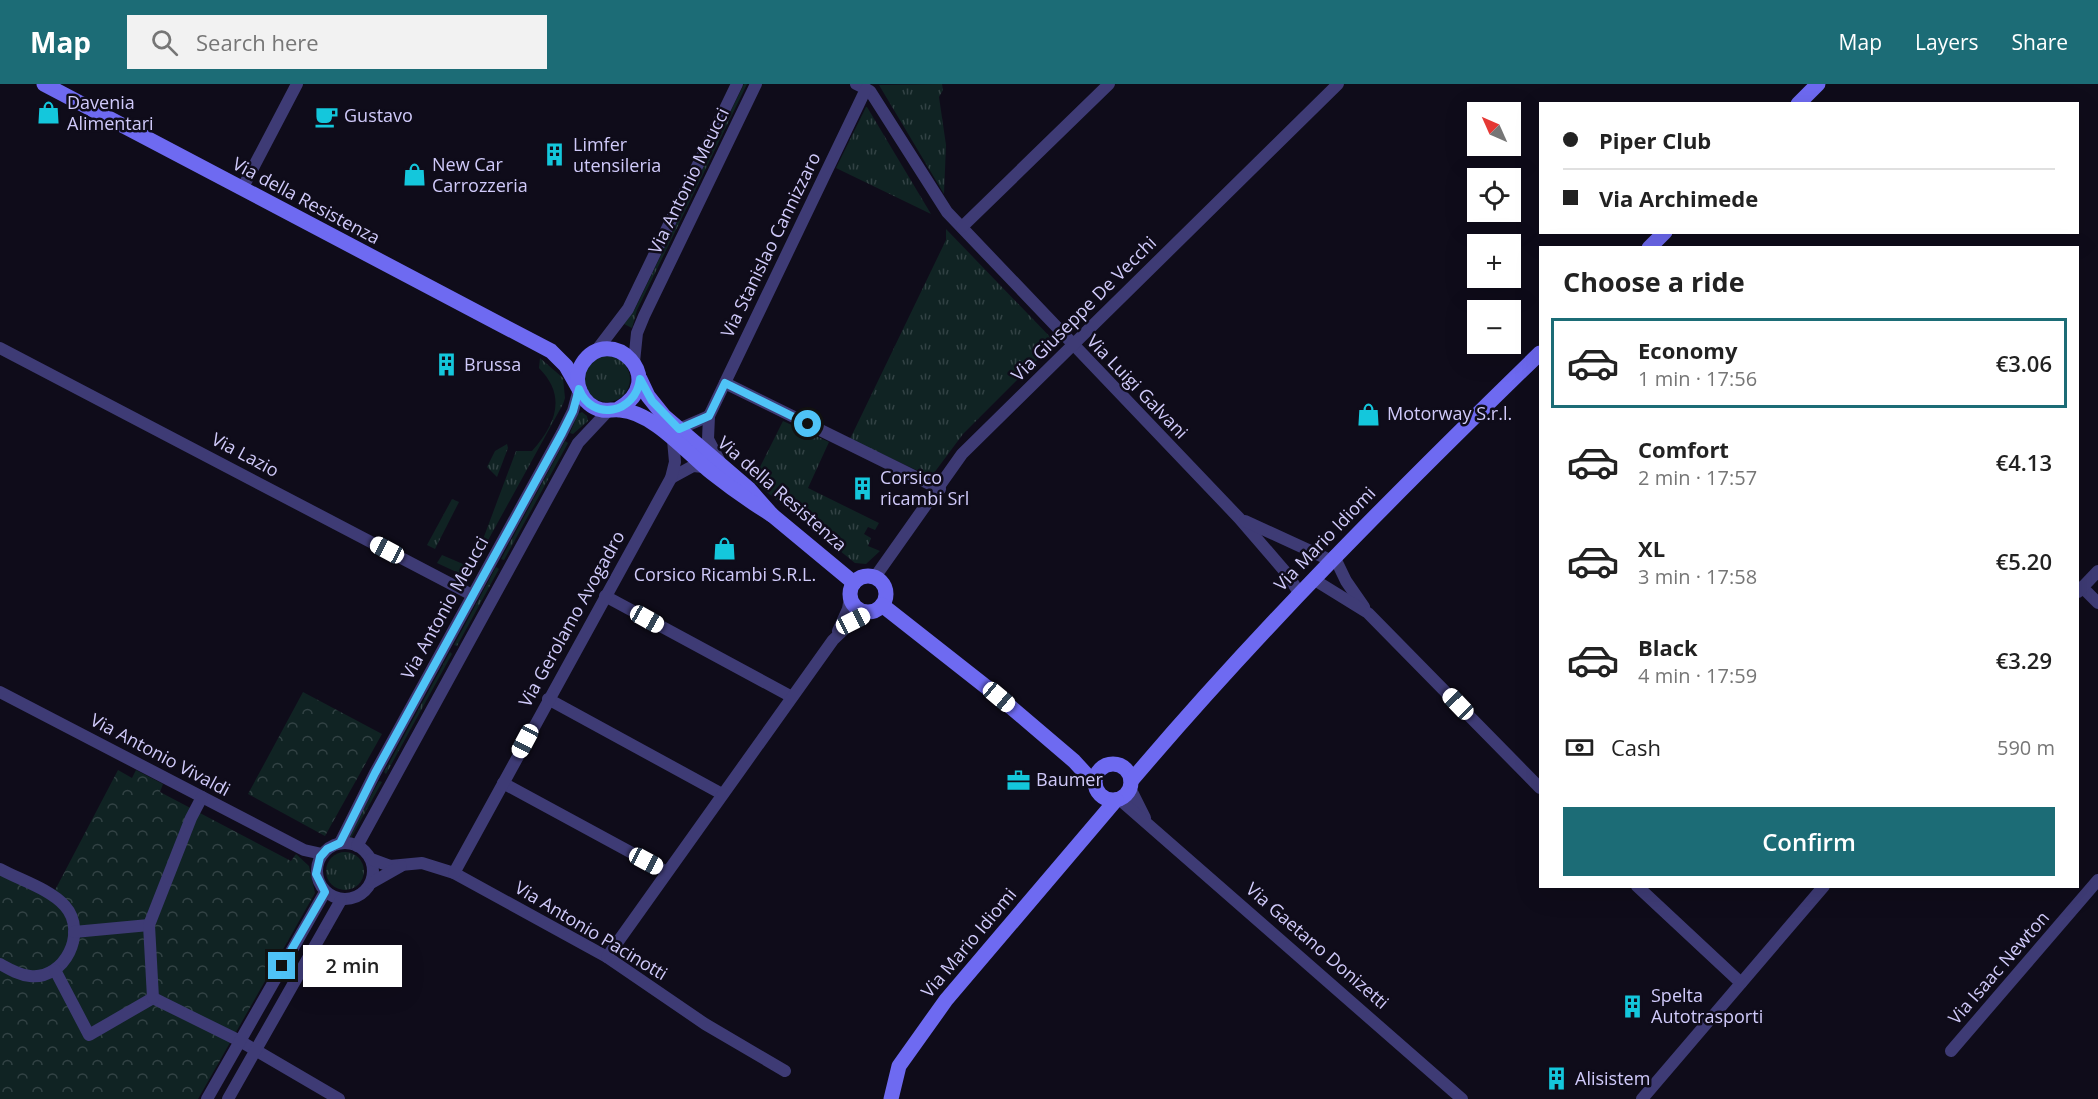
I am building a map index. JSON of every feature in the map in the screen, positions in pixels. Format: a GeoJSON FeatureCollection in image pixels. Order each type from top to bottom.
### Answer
{"type":"FeatureCollection","features":[{"type":"Feature","properties":{"kind":"street","name":"Via della Resistenza"},"geometry":{"type":"LineString","coordinates":[[44,84],[551,351],[566,366],[579,389]]}},
{"type":"Feature","properties":{"kind":"street"},"geometry":{"type":"LineString","coordinates":[[242,189],[297,84]]}},
{"type":"Feature","properties":{"kind":"street","name":"Via Antonio Meucci"},"geometry":{"type":"LineString","coordinates":[[596,351],[628,309],[737,84]]}},
{"type":"Feature","properties":{"kind":"street","name":"Via Antonio Meucci"},"geometry":{"type":"LineString","coordinates":[[634,362],[637,333],[644,316],[756,84]]}},
{"type":"Feature","properties":{"kind":"street"},"geometry":{"type":"LineString","coordinates":[[962,227],[1109,84]]}},
{"type":"Feature","properties":{"kind":"street","name":"Via Giuseppe De Vecchi"},"geometry":{"type":"LineString","coordinates":[[875,577],[963,454],[1338,84]]}},
{"type":"Feature","properties":{"kind":"street"},"geometry":{"type":"LineString","coordinates":[[1800,102],[1818,84]]}},
{"type":"Feature","properties":{"kind":"street","name":"Via Luigi Galvani"},"geometry":{"type":"LineString","coordinates":[[861,87],[870,91],[948,212],[1239,518],[1288,575],[1299,593]]}},
{"type":"Feature","properties":{"kind":"street","name":"Via Stanislao Cannizzaro"},"geometry":{"type":"LineString","coordinates":[[709,416],[861,87]]}},
{"type":"Feature","properties":{"kind":"street"},"geometry":{"type":"LineString","coordinates":[[1651,246],[1663,234]]}},
{"type":"Feature","properties":{"kind":"street","name":"Via Lazio"},"geometry":{"type":"LineString","coordinates":[[0,348],[472,595]]}},
{"type":"Feature","properties":{"kind":"street"},"geometry":{"type":"LineString","coordinates":[[613,410],[635,396],[640,379],[634,362],[627,355],[613,349],[596,351],[581,365],[578,376],[579,389],[592,406],[642,416],[676,434],[704,466],[741,495],[772,515]]}},
{"type":"Feature","properties":{"kind":"street","name":"Via della Resistenza"},"geometry":{"type":"LineString","coordinates":[[551,351],[576,354],[596,351]]}},
{"type":"Feature","properties":{"kind":"street","name":"Via Mario Idiomi"},"geometry":{"type":"LineString","coordinates":[[1128,779],[1147,762],[1243,652],[1332,558],[1539,354]]}},
{"type":"Feature","properties":{"kind":"street","name":"Via della Resistenza"},"geometry":{"type":"LineString","coordinates":[[640,379],[652,401],[676,434],[723,467],[749,489],[772,515],[852,590]]}},
{"type":"Feature","properties":{"kind":"street"},"geometry":{"type":"LineString","coordinates":[[725,383],[940,489]]}},
{"type":"Feature","properties":{"kind":"street","name":"Via Antonio Meucci"},"geometry":{"type":"LineString","coordinates":[[340,843],[375,773],[562,433],[573,411],[579,389]]}},
{"type":"Feature","properties":{"kind":"street","name":"Via Antonio Meucci"},"geometry":{"type":"LineString","coordinates":[[357,846],[578,442],[613,410]]}},
{"type":"Feature","properties":{"kind":"street"},"geometry":{"type":"LineString","coordinates":[[676,434],[709,416]]}},
{"type":"Feature","properties":{"kind":"street"},"geometry":{"type":"LineString","coordinates":[[709,416],[708,439],[723,467]]}},
{"type":"Feature","properties":{"kind":"street","name":"Via Gerolamo Avogadro"},"geometry":{"type":"LineString","coordinates":[[454,873],[671,478],[675,462],[676,434]]}},
{"type":"Feature","properties":{"kind":"street"},"geometry":{"type":"LineString","coordinates":[[671,478],[693,466],[704,466]]}},
{"type":"Feature","properties":{"kind":"street","name":"Via Luigi Galvani"},"geometry":{"type":"LineString","coordinates":[[1239,518],[1332,558]]}},
{"type":"Feature","properties":{"kind":"street"},"geometry":{"type":"LineString","coordinates":[[1332,558],[1368,613],[1539,787]]}},
{"type":"Feature","properties":{"kind":"street"},"geometry":{"type":"LineString","coordinates":[[2098,571],[2080,590],[2098,603]]}},
{"type":"Feature","properties":{"kind":"street"},"geometry":{"type":"LineString","coordinates":[[607,957],[833,640],[848,609],[852,590],[866,576],[875,577],[884,585],[886,593],[877,608],[853,621],[833,640]]}},
{"type":"Feature","properties":{"kind":"street"},"geometry":{"type":"LineString","coordinates":[[1313,579],[1368,613]]}},
{"type":"Feature","properties":{"kind":"street"},"geometry":{"type":"LineString","coordinates":[[852,590],[856,607],[877,608],[999,697],[1074,761],[1106,799],[1117,799],[1128,779],[1114,764],[1104,766],[1074,761]]}},
{"type":"Feature","properties":{"kind":"street"},"geometry":{"type":"LineString","coordinates":[[605,596],[792,698]]}},
{"type":"Feature","properties":{"kind":"street","name":"Via Antonio Vivaldi"},"geometry":{"type":"LineString","coordinates":[[0,692],[320,859]]}},
{"type":"Feature","properties":{"kind":"street"},"geometry":{"type":"LineString","coordinates":[[548,699],[723,794]]}},
{"type":"Feature","properties":{"kind":"street"},"geometry":{"type":"LineString","coordinates":[[1095,822],[1097,774],[1104,766]]}},
{"type":"Feature","properties":{"kind":"street","name":"Via Gaetano Donizetti"},"geometry":{"type":"LineString","coordinates":[[1128,779],[1147,822]]}},
{"type":"Feature","properties":{"kind":"street"},"geometry":{"type":"LineString","coordinates":[[503,783],[667,872]]}},
{"type":"Feature","properties":{"kind":"street"},"geometry":{"type":"LineString","coordinates":[[153,998],[149,925],[191,818],[202,797]]}},
{"type":"Feature","properties":{"kind":"street","name":"Via Mario Idiomi"},"geometry":{"type":"LineString","coordinates":[[891,1099],[899,1066],[912,1045],[946,1000],[1095,822],[1117,799]]}},
{"type":"Feature","properties":{"kind":"street","name":"Via Gaetano Donizetti"},"geometry":{"type":"LineString","coordinates":[[1117,799],[1147,822],[1462,1099]]}},
{"type":"Feature","properties":{"kind":"street"},"geometry":{"type":"LineString","coordinates":[[340,843],[357,846],[371,859],[373,874],[371,883],[359,896],[341,900],[325,892],[316,874],[320,859],[340,843]]}},
{"type":"Feature","properties":{"kind":"street","name":"Via Antonio Pacinotti"},"geometry":{"type":"LineString","coordinates":[[371,859],[379,864],[400,866],[423,863],[454,873],[607,957],[705,1024],[785,1071]]}},
{"type":"Feature","properties":{"kind":"street","name":"Via Antonio Pacinotti"},"geometry":{"type":"LineString","coordinates":[[371,883],[400,866]]}},
{"type":"Feature","properties":{"kind":"street"},"geometry":{"type":"LineString","coordinates":[[0,869],[65,906],[74,932],[70,951],[64,962],[55,970],[32,976],[0,964]]}},
{"type":"Feature","properties":{"kind":"street","name":"Via Isaac Newton"},"geometry":{"type":"LineString","coordinates":[[1951,1051],[2098,880]]}},
{"type":"Feature","properties":{"kind":"street"},"geometry":{"type":"LineString","coordinates":[[1639,888],[1741,983]]}},
{"type":"Feature","properties":{"kind":"street"},"geometry":{"type":"LineString","coordinates":[[1642,1099],[1822,888]]}},
{"type":"Feature","properties":{"kind":"street"},"geometry":{"type":"LineString","coordinates":[[207,1099],[325,892]]}},
{"type":"Feature","properties":{"kind":"street"},"geometry":{"type":"LineString","coordinates":[[228,1099],[341,900]]}},
{"type":"Feature","properties":{"kind":"street"},"geometry":{"type":"LineString","coordinates":[[74,932],[149,925]]}},
{"type":"Feature","properties":{"kind":"street"},"geometry":{"type":"LineString","coordinates":[[55,970],[89,1035],[153,998]]}},
{"type":"Feature","properties":{"kind":"street"},"geometry":{"type":"LineString","coordinates":[[153,998],[240,1041],[339,1099]]}},
{"type":"Feature","properties":{"kind":"green space"},"geometry":{"type":"Polygon","coordinates":[[[744,84],[747,84],[637,310],[632,328],[624,324],[635,309],[744,84]]]}},
{"type":"Feature","properties":{"kind":"green space"},"geometry":{"type":"Polygon","coordinates":[[[942,84],[943,90],[939,97],[946,145],[944,194],[879,85],[942,84]]]}},
{"type":"Feature","properties":{"kind":"green space"},"geometry":{"type":"Polygon","coordinates":[[[867,107],[931,214],[836,168],[867,107]]]}},
{"type":"Feature","properties":{"kind":"green space"},"geometry":{"type":"Polygon","coordinates":[[[946,229],[1055,342],[963,434],[931,477],[850,439],[946,240],[946,229]]]}},
{"type":"Feature","properties":{"kind":"green space"},"geometry":{"type":"Polygon","coordinates":[[[607,356],[623,363],[630,379],[623,395],[607,402],[591,395],[584,379],[591,363],[607,356]]]}},
{"type":"Feature","properties":{"kind":"green space"},"geometry":{"type":"Polygon","coordinates":[[[540,358],[563,378],[565,398],[563,404],[470,573],[465,576],[437,563],[442,555],[463,564],[476,558],[516,451],[532,451],[552,420],[555,399],[548,378],[539,368],[540,358]]]}},
{"type":"Feature","properties":{"kind":"green space"},"geometry":{"type":"Polygon","coordinates":[[[582,412],[587,416],[588,421],[573,434],[570,433],[578,414],[582,412]]]}},
{"type":"Feature","properties":{"kind":"green space"},"geometry":{"type":"Polygon","coordinates":[[[783,421],[829,442],[808,488],[879,523],[875,530],[868,527],[864,534],[871,538],[868,546],[880,551],[866,564],[855,563],[753,481],[783,421]]]}},
{"type":"Feature","properties":{"kind":"green space"},"geometry":{"type":"Polygon","coordinates":[[[565,441],[568,443],[504,560],[501,559],[565,441]]]}},
{"type":"Feature","properties":{"kind":"green space"},"geometry":{"type":"Polygon","coordinates":[[[507,444],[508,448],[497,477],[487,467],[495,451],[507,444]]]}},
{"type":"Feature","properties":{"kind":"green space"},"geometry":{"type":"Polygon","coordinates":[[[452,499],[459,502],[435,549],[427,545],[452,499]]]}},
{"type":"Feature","properties":{"kind":"green space"},"geometry":{"type":"Polygon","coordinates":[[[496,567],[499,569],[457,646],[454,645],[496,567]]]}},
{"type":"Feature","properties":{"kind":"green space"},"geometry":{"type":"Polygon","coordinates":[[[450,652],[452,654],[386,774],[384,772],[450,652]]]}},
{"type":"Feature","properties":{"kind":"green space"},"geometry":{"type":"Polygon","coordinates":[[[303,692],[382,734],[325,836],[248,794],[303,692]]]}},
{"type":"Feature","properties":{"kind":"green space"},"geometry":{"type":"Polygon","coordinates":[[[118,770],[132,778],[136,770],[163,784],[160,792],[291,861],[296,854],[309,866],[315,893],[198,1099],[0,1099],[0,866],[53,894],[118,770]]]}},
{"type":"Feature","properties":{"kind":"green space"},"geometry":{"type":"Polygon","coordinates":[[[379,781],[382,782],[351,838],[348,837],[379,781]]]}},
{"type":"Feature","properties":{"kind":"green space"},"geometry":{"type":"Polygon","coordinates":[[[345,852],[358,858],[364,871],[358,884],[345,890],[332,884],[326,871],[332,858],[345,852]]]}},
{"type":"Feature","properties":{"kind":"place","name":"Davenia Alimentari"},"geometry":{"type":"Point","coordinates":[49,113]}},
{"type":"Feature","properties":{"kind":"place","name":"Gustavo"},"geometry":{"type":"Point","coordinates":[326,116]}},
{"type":"Feature","properties":{"kind":"place","name":"Limfer utensileria"},"geometry":{"type":"Point","coordinates":[555,155]}},
{"type":"Feature","properties":{"kind":"place","name":"New Car Carrozzeria"},"geometry":{"type":"Point","coordinates":[414,175]}},
{"type":"Feature","properties":{"kind":"place","name":"Brussa"},"geometry":{"type":"Point","coordinates":[446,365]}},
{"type":"Feature","properties":{"kind":"place","name":"Motorway S.r.l."},"geometry":{"type":"Point","coordinates":[1369,414]}},
{"type":"Feature","properties":{"kind":"place","name":"Corsico ricambi Srl"},"geometry":{"type":"Point","coordinates":[862,488]}},
{"type":"Feature","properties":{"kind":"place","name":"Corsico Ricambi S.R.L."},"geometry":{"type":"Point","coordinates":[725,549]}},
{"type":"Feature","properties":{"kind":"place","name":"Baumer"},"geometry":{"type":"Point","coordinates":[1018,780]}},
{"type":"Feature","properties":{"kind":"place","name":"Spelta Autotrasporti"},"geometry":{"type":"Point","coordinates":[1633,1006]}},
{"type":"Feature","properties":{"kind":"place","name":"Alisistem"},"geometry":{"type":"Point","coordinates":[1557,1079]}},
{"type":"Feature","properties":{"kind":"route"},"geometry":{"type":"LineString","coordinates":[[282,966],[325,892],[316,874],[320,857],[327,849],[340,843],[375,773],[562,433],[573,411],[579,389],[592,406],[608,411],[628,404],[639,388],[640,379],[648,396],[664,416],[679,429],[709,416],[725,383],[808,424]]}}]}
